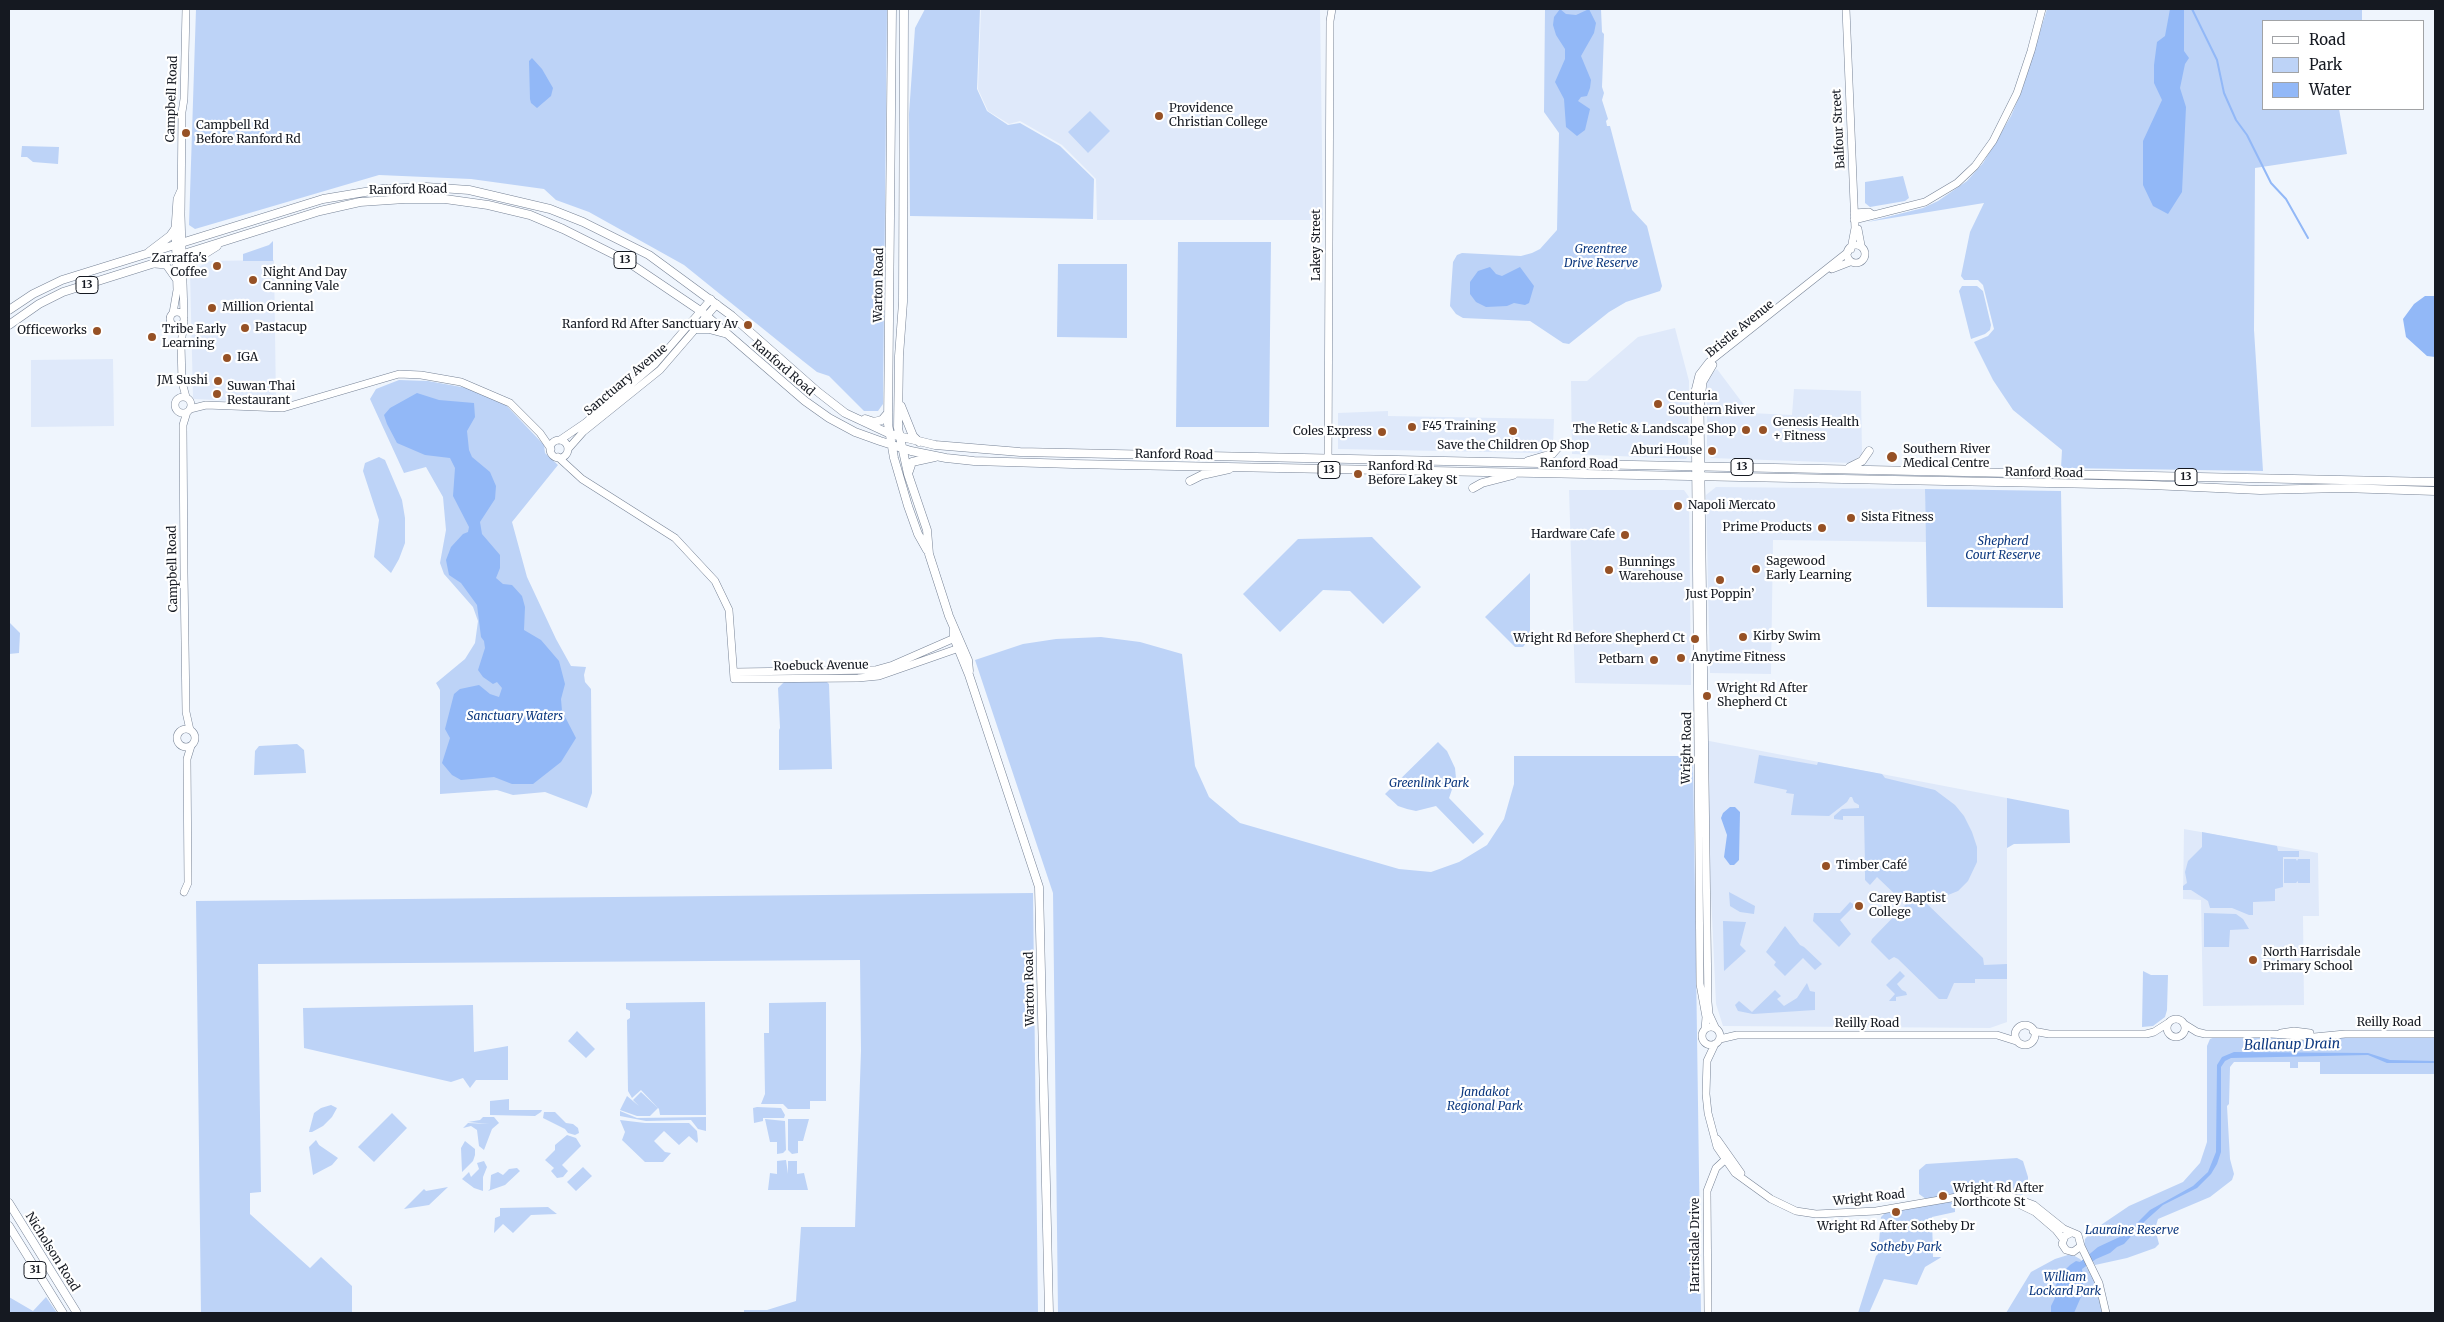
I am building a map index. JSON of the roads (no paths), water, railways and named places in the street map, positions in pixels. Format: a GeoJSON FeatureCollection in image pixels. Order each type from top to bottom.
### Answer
{"type":"FeatureCollection","features":[{"type":"Feature","properties":{"kind":"main road","name":"Warton Road"},"geometry":{"type":"LineString","coordinates":[[904,9],[903,223],[898,400],[900,437],[908,474],[927,530],[930,554],[955,635],[960,648],[968,660],[969,675],[1039,887],[1049,1313]]}},
{"type":"Feature","properties":{"kind":"main road","name":"Warton Road"},"geometry":{"type":"LineString","coordinates":[[893,10],[888,413],[892,444],[918,534],[930,554]]}},
{"type":"Feature","properties":{"kind":"main road"},"geometry":{"type":"LineString","coordinates":[[891,147],[900,144],[904,97]]}},
{"type":"Feature","properties":{"kind":"main road","name":"Ranford Road"},"geometry":{"type":"LineString","coordinates":[[9,310],[33,294],[62,280],[342,195],[383,189],[426,187],[468,190],[550,209],[583,222],[649,255],[714,302],[818,392],[851,416],[890,434],[920,443],[964,449],[1011,452],[1328,457],[1699,467],[2435,482]]}},
{"type":"Feature","properties":{"kind":"main road","name":"Ranford Road"},"geometry":{"type":"LineString","coordinates":[[9,325],[56,296],[320,211],[360,202],[421,199],[479,204],[530,216],[563,228],[645,272],[704,314],[819,412],[856,432],[902,448],[937,456],[974,461],[1328,470],[2151,485],[2260,490],[2342,488],[2435,491]]}},
{"type":"Feature","properties":{"kind":"main road"},"geometry":{"type":"LineString","coordinates":[[891,224],[903,223]]}},
{"type":"Feature","properties":{"kind":"main road"},"geometry":{"type":"LineString","coordinates":[[144,256],[170,236],[175,229]]}},
{"type":"Feature","properties":{"kind":"main road"},"geometry":{"type":"LineString","coordinates":[[183,271],[190,264],[225,241]]}},
{"type":"Feature","properties":{"kind":"main road"},"geometry":{"type":"LineString","coordinates":[[696,329],[716,330],[728,334]]}},
{"type":"Feature","properties":{"kind":"main road"},"geometry":{"type":"LineString","coordinates":[[898,400],[912,436],[920,443]]}},
{"type":"Feature","properties":{"kind":"main road"},"geometry":{"type":"LineString","coordinates":[[851,416],[874,422],[882,420],[888,413]]}},
{"type":"Feature","properties":{"kind":"main road"},"geometry":{"type":"LineString","coordinates":[[1526,462],[1533,458],[1548,456],[1559,446]]}},
{"type":"Feature","properties":{"kind":"main road"},"geometry":{"type":"LineString","coordinates":[[1844,469],[1858,465],[1869,451]]}},
{"type":"Feature","properties":{"kind":"main road"},"geometry":{"type":"LineString","coordinates":[[1011,452],[1015,458],[1041,459],[1049,463]]}},
{"type":"Feature","properties":{"kind":"main road"},"geometry":{"type":"LineString","coordinates":[[908,474],[912,462],[937,456]]}},
{"type":"Feature","properties":{"kind":"main road"},"geometry":{"type":"LineString","coordinates":[[1190,481],[1202,475],[1236,467]]}},
{"type":"Feature","properties":{"kind":"main road"},"geometry":{"type":"LineString","coordinates":[[1473,488],[1482,483],[1517,473]]}},
{"type":"Feature","properties":{"kind":"main road","name":"Nicholson Road"},"geometry":{"type":"LineString","coordinates":[[9,1203],[77,1313]]}},
{"type":"Feature","properties":{"kind":"main road","name":"Nicholson Road"},"geometry":{"type":"LineString","coordinates":[[9,1226],[63,1313]]}},
{"type":"Feature","properties":{"kind":"street","name":"Campbell Road"},"geometry":{"type":"LineString","coordinates":[[179,246],[186,9]]}},
{"type":"Feature","properties":{"kind":"street","name":"Lakey Street"},"geometry":{"type":"LineString","coordinates":[[1328,9],[1330,21]]}},
{"type":"Feature","properties":{"kind":"street","name":"Lakey Street"},"geometry":{"type":"LineString","coordinates":[[1328,470],[1330,21],[1332,9]]}},
{"type":"Feature","properties":{"kind":"street","name":"Balfour Street"},"geometry":{"type":"LineString","coordinates":[[1846,9],[1856,216],[1858,238],[1865,250],[1862,259],[1858,263],[1850,262],[1848,259],[1856,216]]}},
{"type":"Feature","properties":{"kind":"street","name":"Balfour Street"},"geometry":{"type":"LineString","coordinates":[[1850,9],[1850,89]]}},
{"type":"Feature","properties":{"kind":"street"},"geometry":{"type":"LineString","coordinates":[[1856,216],[1870,218],[1873,215],[1908,208],[1933,198],[1957,183],[1975,166],[1993,141],[2017,93],[2032,51],[2042,9]]}},
{"type":"Feature","properties":{"kind":"street","name":"Campbell Road"},"geometry":{"type":"LineString","coordinates":[[181,190],[177,199],[175,229],[183,271],[184,319],[181,344],[182,382],[175,407],[183,425]]}},
{"type":"Feature","properties":{"kind":"street"},"geometry":{"type":"LineString","coordinates":[[1850,250],[1857,245],[1861,245]]}},
{"type":"Feature","properties":{"kind":"street","name":"Bristle Avenue"},"geometry":{"type":"LineString","coordinates":[[1699,467],[1695,391],[1703,369],[1850,250]]}},
{"type":"Feature","properties":{"kind":"street","name":"Campbell Road"},"geometry":{"type":"LineString","coordinates":[[173,313],[180,256]]}},
{"type":"Feature","properties":{"kind":"street","name":"Bristle Avenue"},"geometry":{"type":"LineString","coordinates":[[1699,467],[1701,390],[1709,369],[1830,270],[1850,262]]}},
{"type":"Feature","properties":{"kind":"street"},"geometry":{"type":"LineString","coordinates":[[153,264],[166,265],[177,282]]}},
{"type":"Feature","properties":{"kind":"street","name":"Sanctuary Avenue"},"geometry":{"type":"LineString","coordinates":[[669,355],[714,302]]}},
{"type":"Feature","properties":{"kind":"street"},"geometry":{"type":"LineString","coordinates":[[178,312],[184,319],[180,326],[173,325],[170,319],[173,313],[178,312]]}},
{"type":"Feature","properties":{"kind":"street","name":"Sanctuary Avenue"},"geometry":{"type":"LineString","coordinates":[[567,451],[572,442],[593,420],[634,386],[696,329],[704,314]]}},
{"type":"Feature","properties":{"kind":"street","name":"Campbell Road"},"geometry":{"type":"LineString","coordinates":[[173,325],[181,344]]}},
{"type":"Feature","properties":{"kind":"street"},"geometry":{"type":"LineString","coordinates":[[177,399],[188,399],[206,405],[283,408],[399,374],[421,375],[460,382],[510,402],[540,433],[553,454],[574,472]]}},
{"type":"Feature","properties":{"kind":"street","name":"Campbell Road"},"geometry":{"type":"LineString","coordinates":[[182,382],[188,399],[188,411],[183,425],[186,712],[190,730],[195,738],[187,760],[188,883],[184,892]]}},
{"type":"Feature","properties":{"kind":"street"},"geometry":{"type":"LineString","coordinates":[[177,411],[188,411],[206,405]]}},
{"type":"Feature","properties":{"kind":"street","name":"Sanctuary Avenue"},"geometry":{"type":"LineString","coordinates":[[558,440],[593,420]]}},
{"type":"Feature","properties":{"kind":"street"},"geometry":{"type":"LineString","coordinates":[[540,433],[566,443],[574,472]]}},
{"type":"Feature","properties":{"kind":"street"},"geometry":{"type":"LineString","coordinates":[[551,449],[553,443],[558,440]]}},
{"type":"Feature","properties":{"kind":"street"},"geometry":{"type":"LineString","coordinates":[[558,457],[567,451]]}},
{"type":"Feature","properties":{"kind":"street","name":"Wright Road"},"geometry":{"type":"LineString","coordinates":[[1699,467],[1700,518],[1696,557],[1703,893],[1708,1010],[1717,1029],[1718,1042],[1708,1057]]}},
{"type":"Feature","properties":{"kind":"street","name":"Roebuck Avenue"},"geometry":{"type":"LineString","coordinates":[[574,472],[618,503],[675,538],[715,581],[729,610],[734,676],[884,671],[925,655],[960,648]]}},
{"type":"Feature","properties":{"kind":"street","name":"Roebuck Avenue"},"geometry":{"type":"LineString","coordinates":[[925,655],[955,635]]}},
{"type":"Feature","properties":{"kind":"street","name":"Campbell Road"},"geometry":{"type":"LineString","coordinates":[[186,712],[177,739],[182,746],[187,760]]}},
{"type":"Feature","properties":{"kind":"street"},"geometry":{"type":"LineString","coordinates":[[181,731],[190,730]]}},
{"type":"Feature","properties":{"kind":"street"},"geometry":{"type":"LineString","coordinates":[[182,746],[191,746]]}},
{"type":"Feature","properties":{"kind":"street","name":"Wright Road"},"geometry":{"type":"LineString","coordinates":[[1703,893],[1700,984],[1706,1017],[1702,1036],[1706,1044],[1708,1057],[1706,1094],[1708,1113],[1715,1137],[1729,1161],[1748,1183],[1771,1199],[1790,1209],[1806,1214],[1876,1211],[1970,1195],[2014,1197],[2031,1204],[2071,1233]]}},
{"type":"Feature","properties":{"kind":"street"},"geometry":{"type":"LineString","coordinates":[[2033,1034],[2027,1044],[2016,1041],[2016,1030],[2026,1026],[2033,1034],[2133,1034],[2154,1032],[2175,1038],[2182,1036],[2185,1031],[2184,1024],[2178,1019],[2154,1032]]}},
{"type":"Feature","properties":{"kind":"street"},"geometry":{"type":"LineString","coordinates":[[2168,1023],[2167,1030],[2170,1036]]}},
{"type":"Feature","properties":{"kind":"street","name":"Reilly Road"},"geometry":{"type":"LineString","coordinates":[[2184,1024],[2197,1032],[2205,1034],[2271,1034],[2296,1031],[2343,1034],[2435,1034]]}},
{"type":"Feature","properties":{"kind":"street"},"geometry":{"type":"LineString","coordinates":[[1705,1029],[1710,1026],[1717,1029]]}},
{"type":"Feature","properties":{"kind":"street","name":"Reilly Road"},"geometry":{"type":"LineString","coordinates":[[1717,1029],[1737,1036]]}},
{"type":"Feature","properties":{"kind":"street","name":"Reilly Road"},"geometry":{"type":"LineString","coordinates":[[1718,1042],[1737,1036],[1997,1035],[2016,1030]]}},
{"type":"Feature","properties":{"kind":"street","name":"Reilly Road"},"geometry":{"type":"LineString","coordinates":[[2182,1036],[2197,1032]]}},
{"type":"Feature","properties":{"kind":"street","name":"Reilly Road"},"geometry":{"type":"LineString","coordinates":[[1997,1035],[2016,1041]]}},
{"type":"Feature","properties":{"kind":"street"},"geometry":{"type":"LineString","coordinates":[[1706,1044],[1718,1042]]}},
{"type":"Feature","properties":{"kind":"street","name":"Harrisdale Drive"},"geometry":{"type":"LineString","coordinates":[[1708,1313],[1707,1191],[1712,1177],[1729,1161]]}},
{"type":"Feature","properties":{"kind":"street","name":"Wright Road"},"geometry":{"type":"LineString","coordinates":[[1999,1195],[2032,1210],[2056,1230],[2063,1239]]}},
{"type":"Feature","properties":{"kind":"street"},"geometry":{"type":"LineString","coordinates":[[2087,1261],[2075,1252],[2068,1252],[2064,1248],[2063,1239],[2071,1233],[2080,1237],[2081,1246],[2101,1290],[2106,1313]]}},
{"type":"Feature","properties":{"kind":"street"},"geometry":{"type":"LineString","coordinates":[[2075,1252],[2081,1246]]}},
{"type":"Feature","properties":{"kind":"water"},"geometry":{"type":"Polygon","coordinates":[[[1560,9],[1566,14],[1576,15],[1589,9],[1596,23],[1594,33],[1581,56],[1591,80],[1587,96],[1581,97],[1578,101],[1590,109],[1585,130],[1577,136],[1566,127],[1564,99],[1555,82],[1565,59],[1565,49],[1556,35],[1553,25],[1554,17],[1560,9]]]}},
{"type":"Feature","properties":{"kind":"water"},"geometry":{"type":"Polygon","coordinates":[[[2170,9],[2184,9],[2184,51],[2189,58],[2185,64],[2180,88],[2186,107],[2182,192],[2168,214],[2153,206],[2143,185],[2143,141],[2162,100],[2154,83],[2154,65],[2157,42],[2165,36],[2170,9]]]}},
{"type":"Feature","properties":{"kind":"water"},"geometry":{"type":"Polygon","coordinates":[[[532,58],[542,69],[553,88],[551,96],[537,108],[531,103],[530,99],[529,61],[532,58]]]}},
{"type":"Feature","properties":{"kind":"water"},"geometry":{"type":"Polygon","coordinates":[[[1490,267],[1496,274],[1502,276],[1520,267],[1534,286],[1529,303],[1525,305],[1514,303],[1507,306],[1486,307],[1476,302],[1470,294],[1470,282],[1478,271],[1490,267]]]}},
{"type":"Feature","properties":{"kind":"water"},"geometry":{"type":"Polygon","coordinates":[[[2425,296],[2435,296],[2435,357],[2427,356],[2406,337],[2403,319],[2414,304],[2425,296]]]}},
{"type":"Feature","properties":{"kind":"water"},"geometry":{"type":"Polygon","coordinates":[[[417,393],[439,400],[474,403],[475,417],[467,431],[469,450],[472,457],[490,472],[496,486],[495,499],[480,522],[482,534],[500,555],[500,568],[496,578],[503,584],[512,585],[522,596],[525,607],[524,630],[541,640],[559,661],[565,684],[561,699],[562,711],[576,738],[561,762],[533,784],[512,784],[494,777],[461,780],[452,775],[442,763],[450,738],[445,729],[454,694],[460,689],[479,685],[490,694],[499,697],[502,688],[497,682],[493,684],[483,677],[478,670],[485,648],[481,637],[477,605],[461,583],[449,575],[446,560],[451,547],[463,534],[468,532],[469,527],[453,496],[455,468],[450,458],[425,455],[397,443],[384,415],[390,408],[417,393]]]}},
{"type":"Feature","properties":{"kind":"water"},"geometry":{"type":"Polygon","coordinates":[[[1730,807],[1735,807],[1740,812],[1739,860],[1734,865],[1730,865],[1724,857],[1727,835],[1721,818],[1723,813],[1730,807]]]}},
{"type":"Feature","properties":{"kind":"water"},"geometry":{"type":"Polygon","coordinates":[[[2234,1052],[2368,1053],[2390,1060],[2435,1061],[2435,1063],[2387,1063],[2368,1055],[2231,1058],[2225,1061],[2221,1067],[2221,1152],[2211,1174],[2197,1188],[2163,1205],[2124,1244],[2082,1269],[2084,1290],[2074,1313],[2051,1313],[2051,1306],[2055,1298],[2053,1292],[2060,1275],[2070,1265],[2076,1261],[2080,1262],[2098,1247],[2126,1234],[2150,1210],[2193,1186],[2208,1172],[2216,1152],[2217,1065],[2222,1057],[2234,1052]]]}},
{"type":"Feature","properties":{"kind":"waterway"},"geometry":{"type":"LineString","coordinates":[[2192,9],[2217,60],[2224,93],[2236,120],[2247,135],[2271,183],[2286,199],[2308,238]]}},
{"type":"Feature","properties":{"kind":"place","name":"Providence Christian College"},"geometry":{"type":"Point","coordinates":[1159,116]}},
{"type":"Feature","properties":{"kind":"place","name":"Campbell Rd Before Ranford Rd"},"geometry":{"type":"Point","coordinates":[186,133]}},
{"type":"Feature","properties":{"kind":"place","name":"Zarraffa's Coffee"},"geometry":{"type":"Point","coordinates":[217,266]}},
{"type":"Feature","properties":{"kind":"place","name":"Night And Day Canning Vale"},"geometry":{"type":"Point","coordinates":[253,280]}},
{"type":"Feature","properties":{"kind":"place","name":"Million Oriental"},"geometry":{"type":"Point","coordinates":[212,308]}},
{"type":"Feature","properties":{"kind":"place","name":"Ranford Rd After Sanctuary Av"},"geometry":{"type":"Point","coordinates":[748,325]}},
{"type":"Feature","properties":{"kind":"place","name":"Pastacup"},"geometry":{"type":"Point","coordinates":[245,328]}},
{"type":"Feature","properties":{"kind":"place","name":"Officeworks"},"geometry":{"type":"Point","coordinates":[97,331]}},
{"type":"Feature","properties":{"kind":"place","name":"Tribe Early Learning"},"geometry":{"type":"Point","coordinates":[152,337]}},
{"type":"Feature","properties":{"kind":"place","name":"IGA"},"geometry":{"type":"Point","coordinates":[227,358]}},
{"type":"Feature","properties":{"kind":"place","name":"JM Sushi"},"geometry":{"type":"Point","coordinates":[218,381]}},
{"type":"Feature","properties":{"kind":"place","name":"Suwan Thai Restaurant"},"geometry":{"type":"Point","coordinates":[217,394]}},
{"type":"Feature","properties":{"kind":"place","name":"Centuria Southern River"},"geometry":{"type":"Point","coordinates":[1658,404]}},
{"type":"Feature","properties":{"kind":"place","name":"F45 Training"},"geometry":{"type":"Point","coordinates":[1412,427]}},
{"type":"Feature","properties":{"kind":"place","name":"The Retic & Landscape Shop"},"geometry":{"type":"Point","coordinates":[1746,430]}},
{"type":"Feature","properties":{"kind":"place","name":"Genesis Health + Fitness"},"geometry":{"type":"Point","coordinates":[1763,430]}},
{"type":"Feature","properties":{"kind":"place","name":"Save the Children Op Shop"},"geometry":{"type":"Point","coordinates":[1513,431]}},
{"type":"Feature","properties":{"kind":"place","name":"Coles Express"},"geometry":{"type":"Point","coordinates":[1382,432]}},
{"type":"Feature","properties":{"kind":"place","name":"Aburi House"},"geometry":{"type":"Point","coordinates":[1712,451]}},
{"type":"Feature","properties":{"kind":"place","name":"Southern River Medical Centre"},"geometry":{"type":"Point","coordinates":[1892,457]}},
{"type":"Feature","properties":{"kind":"place","name":"Ranford Rd Before Lakey St"},"geometry":{"type":"Point","coordinates":[1358,474]}},
{"type":"Feature","properties":{"kind":"place","name":"Napoli Mercato"},"geometry":{"type":"Point","coordinates":[1678,506]}},
{"type":"Feature","properties":{"kind":"place","name":"Sista Fitness"},"geometry":{"type":"Point","coordinates":[1851,518]}},
{"type":"Feature","properties":{"kind":"place","name":"Prime Products"},"geometry":{"type":"Point","coordinates":[1822,528]}},
{"type":"Feature","properties":{"kind":"place","name":"Hardware Cafe"},"geometry":{"type":"Point","coordinates":[1625,535]}},
{"type":"Feature","properties":{"kind":"place","name":"Sagewood Early Learning"},"geometry":{"type":"Point","coordinates":[1756,569]}},
{"type":"Feature","properties":{"kind":"place","name":"Bunnings Warehouse"},"geometry":{"type":"Point","coordinates":[1609,570]}},
{"type":"Feature","properties":{"kind":"place","name":"Just Poppin’"},"geometry":{"type":"Point","coordinates":[1720,580]}},
{"type":"Feature","properties":{"kind":"place","name":"Kirby Swim"},"geometry":{"type":"Point","coordinates":[1743,637]}},
{"type":"Feature","properties":{"kind":"place","name":"Wright Rd Before Shepherd Ct"},"geometry":{"type":"Point","coordinates":[1695,639]}},
{"type":"Feature","properties":{"kind":"place","name":"Anytime Fitness"},"geometry":{"type":"Point","coordinates":[1681,658]}},
{"type":"Feature","properties":{"kind":"place","name":"Petbarn"},"geometry":{"type":"Point","coordinates":[1654,660]}},
{"type":"Feature","properties":{"kind":"place","name":"Wright Rd After Shepherd Ct"},"geometry":{"type":"Point","coordinates":[1707,696]}},
{"type":"Feature","properties":{"kind":"place","name":"Timber Café"},"geometry":{"type":"Point","coordinates":[1826,866]}},
{"type":"Feature","properties":{"kind":"place","name":"Carey Baptist College"},"geometry":{"type":"Point","coordinates":[1859,906]}},
{"type":"Feature","properties":{"kind":"place","name":"North Harrisdale Primary School"},"geometry":{"type":"Point","coordinates":[2253,960]}},
{"type":"Feature","properties":{"kind":"place","name":"Wright Rd After Northcote St"},"geometry":{"type":"Point","coordinates":[1943,1196]}},
{"type":"Feature","properties":{"kind":"place","name":"Wright Rd After Sotheby Dr"},"geometry":{"type":"Point","coordinates":[1896,1212]}},
{"type":"Feature","properties":{"kind":"park label","name":"Greentree Drive Reserve"},"geometry":{"type":"Point","coordinates":[1601,257]}},
{"type":"Feature","properties":{"kind":"park label","name":"Shepherd Court Reserve"},"geometry":{"type":"Point","coordinates":[2003,549]}},
{"type":"Feature","properties":{"kind":"park label","name":"Sanctuary Waters"},"geometry":{"type":"Point","coordinates":[515,717]}},
{"type":"Feature","properties":{"kind":"park label","name":"Greenlink Park"},"geometry":{"type":"Point","coordinates":[1429,784]}},
{"type":"Feature","properties":{"kind":"park label","name":"Jandakot Regional Park"},"geometry":{"type":"Point","coordinates":[1485,1100]}},
{"type":"Feature","properties":{"kind":"park label","name":"Lauraine Reserve"},"geometry":{"type":"Point","coordinates":[2132,1231]}},
{"type":"Feature","properties":{"kind":"park label","name":"Sotheby Park"},"geometry":{"type":"Point","coordinates":[1906,1248]}},
{"type":"Feature","properties":{"kind":"park label","name":"William Lockard Park"},"geometry":{"type":"Point","coordinates":[2065,1285]}},
{"type":"Feature","properties":{"kind":"water label","name":"Ballanup Drain"},"geometry":{"type":"Point","coordinates":[2292,1045]}}]}
